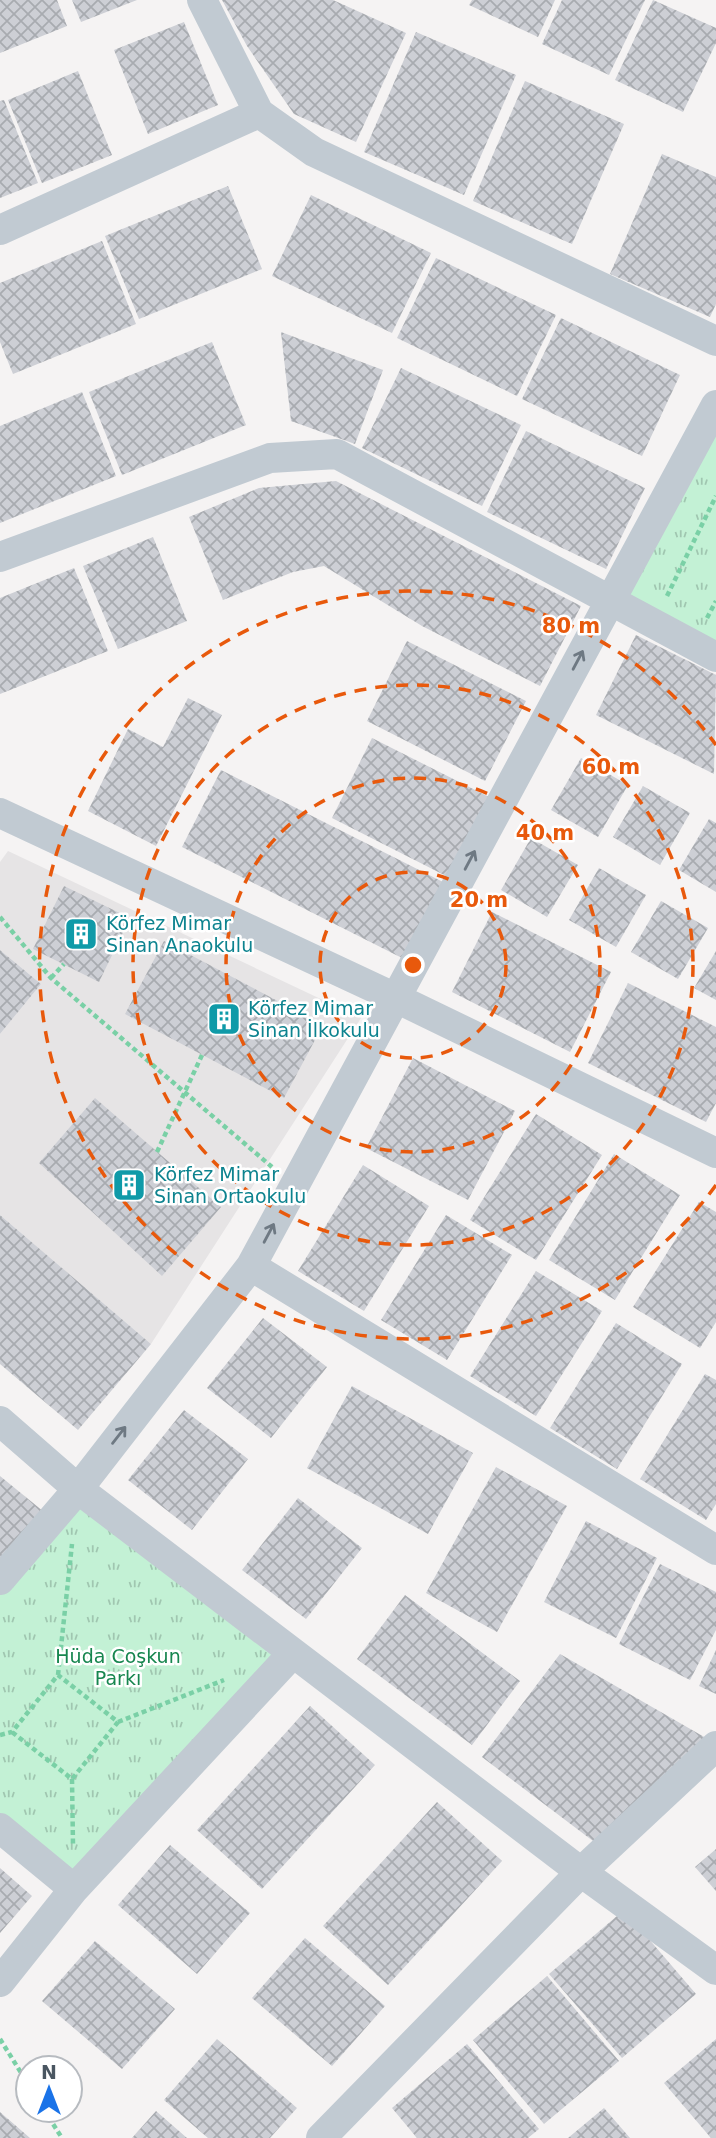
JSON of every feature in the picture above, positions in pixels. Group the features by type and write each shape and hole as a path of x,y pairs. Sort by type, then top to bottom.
{"street":[{"path":"202,0 259,113 314,152 716,341"},
{"path":"0,230 259,113"},
{"path":"0,1580 78,1489 251,1266 716,405"},
{"path":"0,556 271,458 337,454 716,657"},
{"path":"0,813 396,998 716,1153"},
{"path":"251,1266 716,1550"},
{"path":"0,1421 78,1489 581,1872 716,1970"},
{"path":"0,1982 74,1889 293,1653"},
{"path":"321,2138 581,1872 716,1746"},
{"path":"0,1828 74,1889"}],"path":[{"path":"664,601 716,496"},
{"path":"707,618 716,601"},
{"path":"0,917 51,978 267,1165 297,1180"},
{"path":"51,978 64,964"},
{"path":"157,1152 186,1095 202,1055"},
{"path":"0,1735 12,1732 58,1675 72,1542"},
{"path":"58,1675 118,1722"},
{"path":"74,1889 72,1779 118,1722 230,1678"},
{"path":"12,1732 72,1779"},
{"path":"0,2039 14,2062"}],"shaded area":[{"path":"8,851 361,1018 151,1344 0,1215 0,1034 41,984 0,950 0,862"}],"green space":[{"path":"716,405 716,657 610,602"},
{"name":"Hüda Coşkun Parkı","path":"78,1489 293,1653 74,1889 0,1828 0,1580"}],"building":[{"path":"0,0 57,0 67,26 0,53"},
{"path":"72,0 137,0 81,22"},
{"path":"222,0 333,0 406,33 356,142 294,114 247,46"},
{"path":"472,0 555,0 538,37 469,5"},
{"path":"562,0 645,0 609,75 542,44"},
{"path":"653,0 716,28 716,43 683,112 615,80"},
{"path":"184,22 218,105 148,134 114,50"},
{"path":"416,32 516,75 464,195 364,152"},
{"path":"78,71 112,155 42,183 8,100"},
{"path":"525,81 624,124 572,244 473,201"},
{"path":"4,100 38,183 0,198 0,101"},
{"path":"662,154 716,177 716,304 710,317 610,274"},
{"path":"228,186 262,269 139,319 105,236"},
{"path":"311,195 431,253 392,333 272,276"},
{"path":"102,241 136,324 13,374 0,342 0,283"},
{"path":"436,258 556,315 517,396 397,338"},
{"path":"561,318 680,375 642,456 522,399"},
{"path":"281,332 383,370 355,444 291,421"},
{"path":"212,342 246,425 122,475 89,392"},
{"path":"401,368 521,425 482,506 362,448"},
{"path":"82,392 116,476 0,523 0,426"},
{"path":"526,431 645,488 606,569 487,512"},
{"path":"336,481 581,606 540,686 422,626 324,566 293,572 223,600 189,517 259,488"},
{"path":"153,537 187,621 118,649 83,566"},
{"path":"74,568 108,651 0,694 0,598"},
{"path":"636,635 716,675 714,774 596,715"},
{"path":"407,641 526,701 485,781 367,721"},
{"path":"188,698 222,715 156,846 88,811 128,729 163,747"},
{"path":"372,738 491,798 450,878 332,818"},
{"path":"581,758 628,785 598,837 551,810"},
{"path":"221,770 443,882 404,959 182,847"},
{"path":"643,786 690,813 660,865 613,837"},
{"path":"709,819 716,823 716,892 679,870"},
{"path":"531,838 578,865 547,917 501,890"},
{"path":"599,868 646,895 616,947 569,920"},
{"name":"Körfez Mimar Sinan Anaokulu","path":"64,886 130,918 99,982 33,949"},
{"path":"661,901 708,928 678,979 631,952"},
{"path":"492,912 611,972 570,1052 452,992"},
{"name":"Körfez Mimar Sinan İlkokulu","path":"164,941 323,1025 284,1098 125,1014"},
{"path":"0,950 41,984 0,1034"},
{"path":"716,951 716,1000 694,988"},
{"path":"628,983 716,1027 716,1103 706,1122 588,1063"},
{"path":"413,1058 515,1111 468,1200 366,1148"},
{"name":"Körfez Mimar Sinan Ortaokulu","path":"95,1098 221,1207 162,1276 39,1163"},
{"path":"536,1114 602,1155 536,1260 470,1220"},
{"path":"614,1154 680,1195 615,1300 549,1260"},
{"path":"363,1165 429,1206 364,1311 298,1271"},
{"path":"699,1202 716,1212 716,1322 700,1348 633,1307"},
{"path":"0,1215 151,1344 78,1430 0,1364"},
{"path":"446,1215 512,1255 447,1360 381,1320"},
{"path":"536,1271 602,1311 536,1416 470,1376"},
{"path":"263,1318 327,1367 271,1438 207,1388"},
{"path":"616,1323 682,1364 617,1469 550,1428"},
{"path":"705,1374 716,1380 716,1504 706,1520 640,1479"},
{"path":"352,1386 473,1453 428,1534 307,1468"},
{"path":"184,1410 248,1459 192,1530 128,1480"},
{"path":"496,1467 567,1506 497,1632 426,1593"},
{"path":"0,1476 49,1516 0,1575"},
{"path":"298,1498 362,1548 306,1619 242,1570"},
{"path":"586,1521 657,1558 616,1638 544,1602"},
{"path":"660,1564 716,1592 716,1630 690,1680 619,1644"},
{"path":"405,1595 520,1681 472,1745 357,1659"},
{"path":"716,1650 716,1694 699,1686"},
{"path":"560,1654 706,1738 597,1844 482,1757"},
{"path":"310,1706 375,1765 262,1889 197,1830"},
{"path":"437,1802 502,1861 388,1985 323,1926"},
{"path":"170,1845 250,1913 197,1974 118,1905"},
{"path":"716,1849 716,1891 695,1867"},
{"path":"0,1868 32,1896 0,1933"},
{"path":"624,1910 696,1994 622,2058 549,1974"},
{"path":"305,1938 385,2006 332,2066 252,1998"},
{"path":"95,1941 175,2009 122,2069 42,2001"},
{"path":"547,1976 619,2061 544,2124 473,2040"},
{"path":"217,2039 297,2108 270,2138 208,2138 164,2100"},
{"path":"716,2039 716,2138 711,2138 664,2083"},
{"path":"467,2044 539,2129 528,2138 417,2138 392,2108"},
{"path":"604,2108 630,2138 568,2138"},
{"path":"156,2111 187,2138 132,2138"},
{"path":"0,2112 30,2138 0,2138"}],"place":[{"name":"Körfez Mimar Sinan Anaokulu","path":"81,934"},
{"name":"Körfez Mimar Sinan İlkokulu","path":"224,1019"},
{"name":"Körfez Mimar Sinan Ortaokulu","path":"129,1185"}]}
